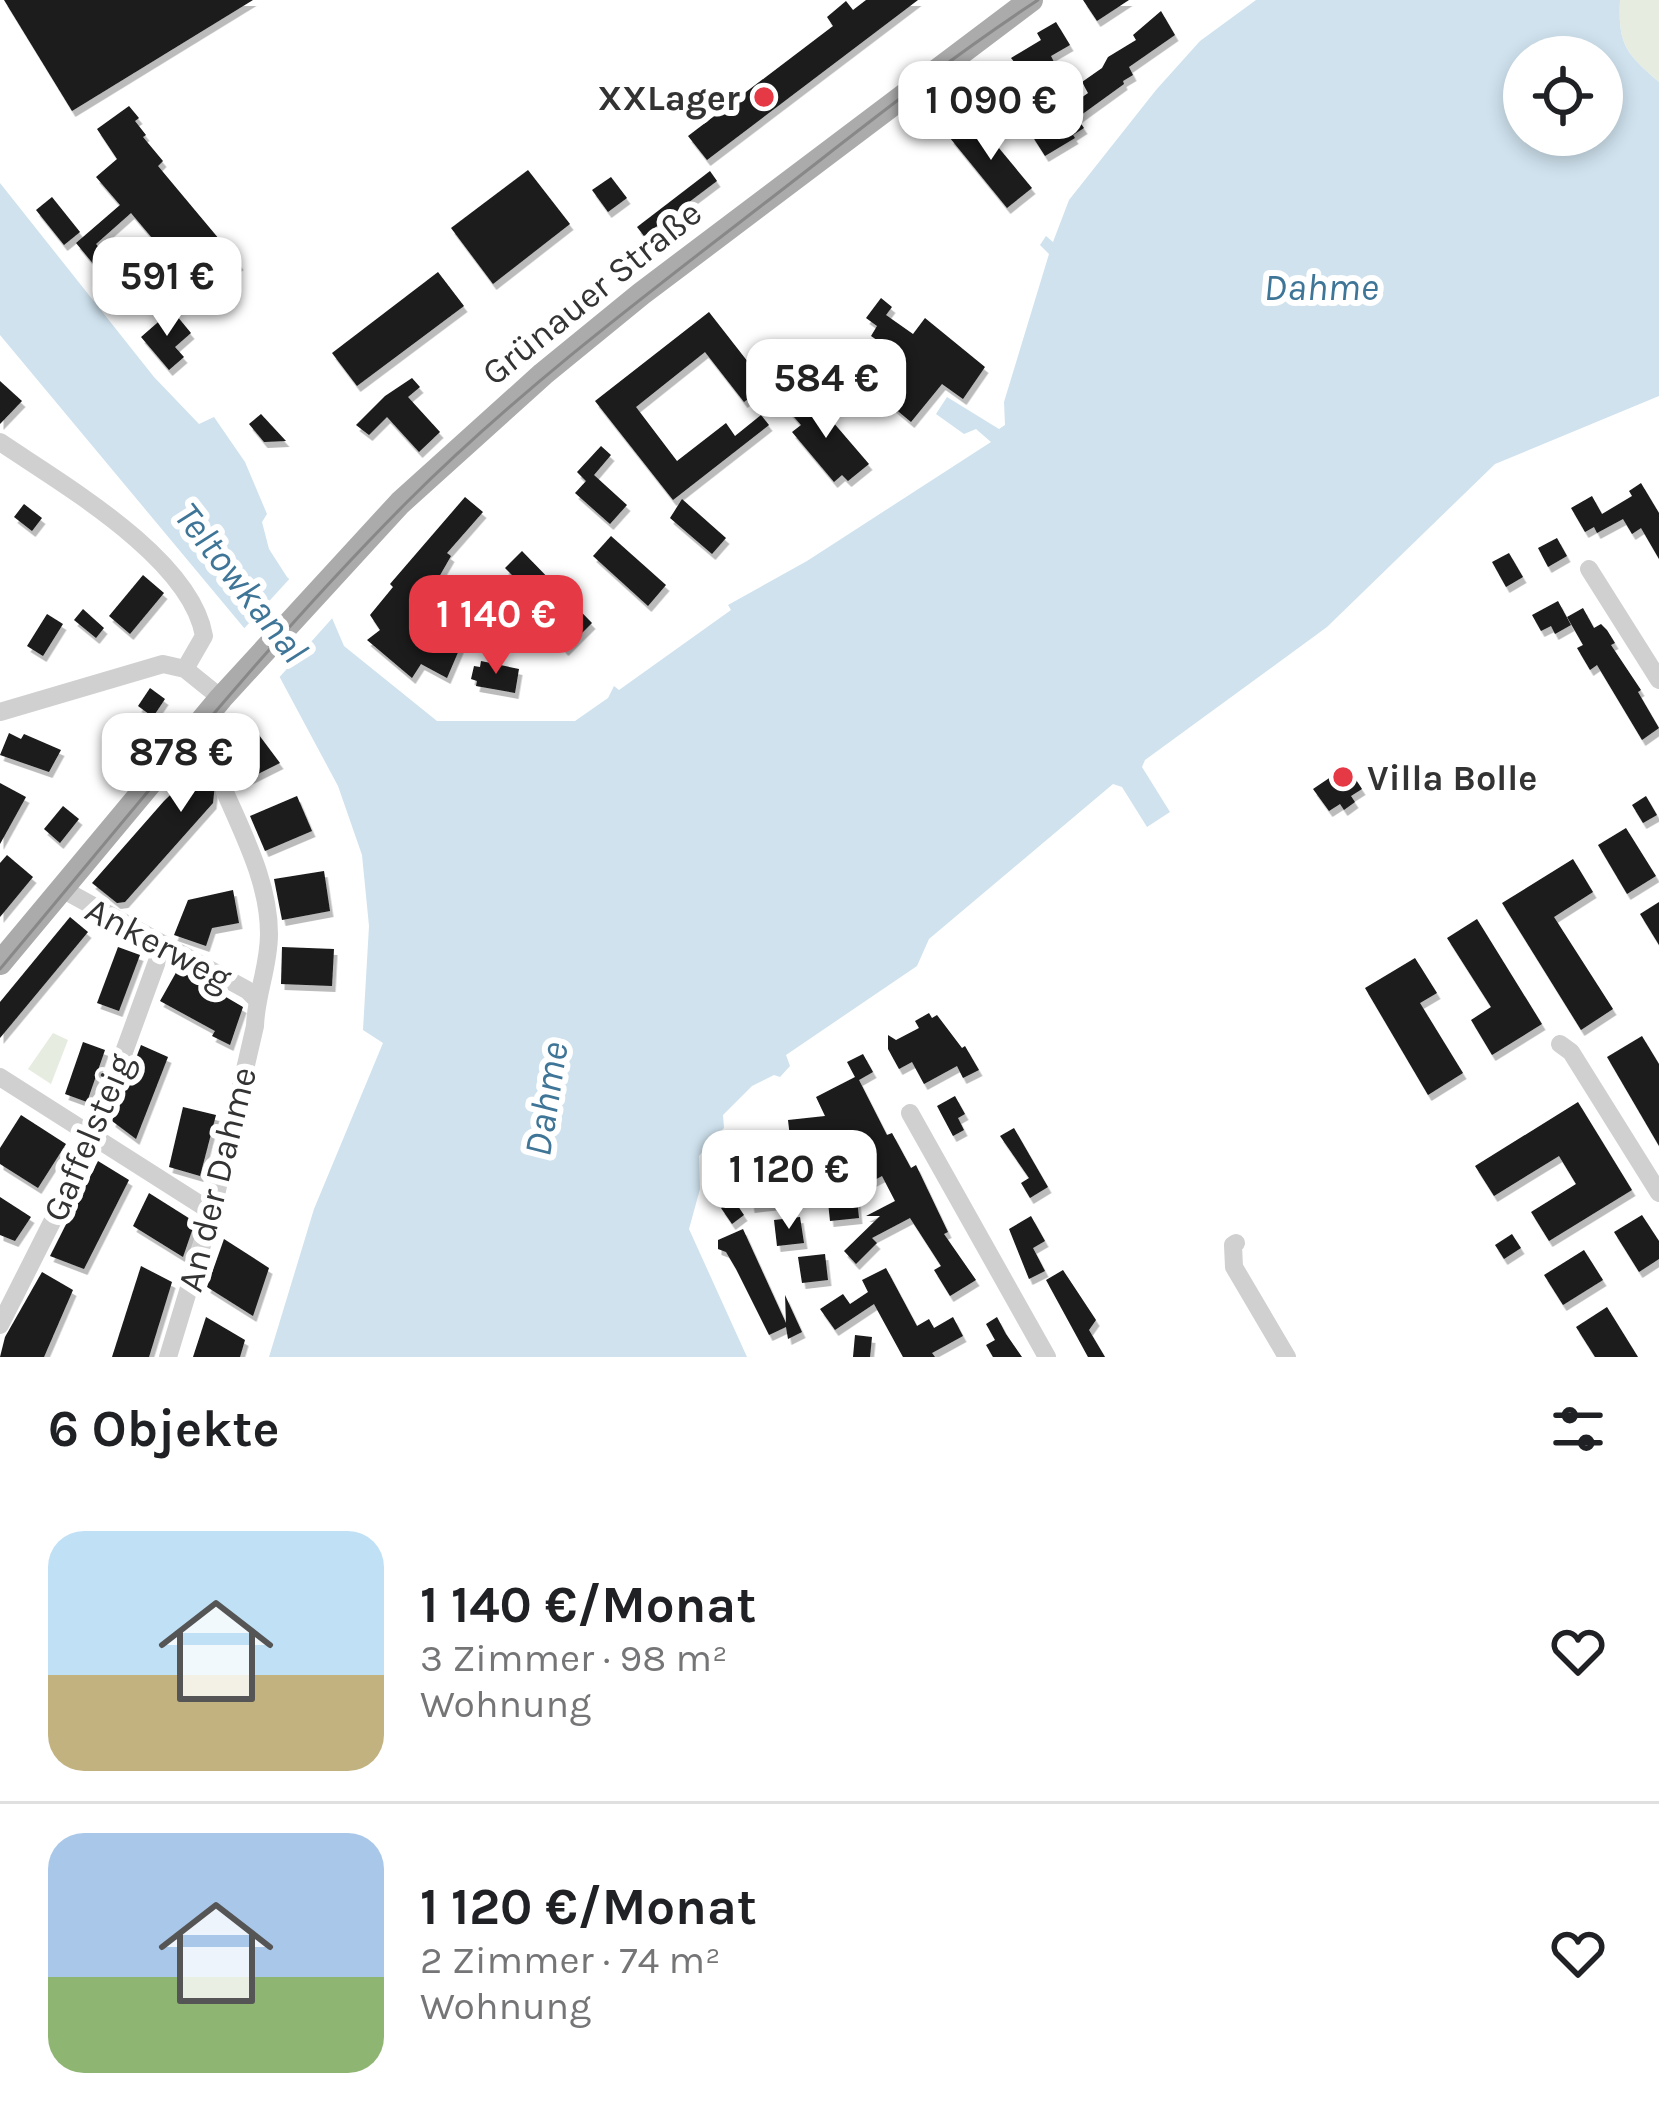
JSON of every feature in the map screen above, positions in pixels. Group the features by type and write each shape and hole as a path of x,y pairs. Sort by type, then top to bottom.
{"main road":[{"name":"Grünauer Straße","path":"0,963 228,691 400,503 543,374 841,140 1031,0"}],"street":[{"path":"0,442 124,528 172,575 202,624 204,636 185,669"},
{"path":"1588,569 1659,680"},
{"path":"0,712 163,664 185,669 228,691"},
{"name":"An der Dahme","path":"168,1357 212,1212 255,1026 269,935 265,889 225,792"},
{"name":"Ankerweg","path":"62,889 247,989 256,999"},
{"name":"Gaffelsteig","path":"0,1325 105,1104 163,945"},
{"path":"1560,1045 1571,1052 1659,1193"},
{"path":"0,1077 212,1212"},
{"path":"910,1113 1047,1357"},
{"path":"1236,1243 1234,1267 1287,1357"}],"shaded area":[{"path":"1620,0 1659,0 1659,82 1626,47"},
{"path":"53,1033 68,1040 51,1084 28,1069"}],"water":[{"name":"Dahme","path":"1256,0 1620,0 1623,36 1503,36 1503,156 1623,156 1623,37 1638,63 1659,82 1659,396 1495,464 1327,627 1145,760 1142,767 1170,812 1147,827 1122,787 1113,784 929,939 917,966 786,1055 790,1066 780,1077 774,1075 752,1086 723,1115 724,1128 699,1156 700,1189 689,1229 747,1357 269,1357 314,1209 383,1043 363,1030 369,926 362,855 338,786 270,659 0,335 0,183 154,377 199,424 214,417 245,462 267,514 262,522 269,549 287,577 332,618 344,646 437,721 575,721 608,698 614,686 619,690 731,610 728,605 807,561 991,442 976,429 964,434 936,414 947,397 999,429 1005,425 1004,402 1049,254 1040,245 1046,236 1053,242 1069,200 1200,41"}],"pier":[{"path":"293,575 336,614 276,681 240,633"}],"building":[{"path":"4,0 253,0 72,111"},
{"path":"866,0 918,0 707,160 688,136 833,26 827,17 846,1 853,10"},
{"path":"1083,0 1129,0 1097,21"},
{"path":"1161,11 1175,35 1129,67 1133,75 1124,84 1077,118 1084,128 1075,138 1045,156 1031,134 1088,93 1082,82 1102,68 1108,57 1136,40 1133,35"},
{"path":"1056,22 1070,45 1051,56 1055,64 1025,82 1030,89 1010,101 995,75 1015,63 1011,58 1041,40 1037,33"},
{"path":"129,106 139,118 135,121 143,137 163,161 158,166 240,264 201,296 131,213 96,244 112,263 100,272 76,243 120,205 96,177 117,159 97,129"},
{"path":"974,118 1032,188 1007,208 950,138"},
{"path":"528,170 570,224 493,284 451,228"},
{"path":"710,171 717,181 644,236 637,227"},
{"path":"611,177 627,198 608,212 592,190"},
{"path":"52,197 80,232 64,245 36,210"},
{"path":"438,272 464,306 357,386 332,353"},
{"path":"881,298 892,307 886,315 913,334 925,318 985,367 963,399 942,384 911,422 875,392 903,358 871,336 877,326 866,318"},
{"path":"172,310 191,333 175,347 184,357 169,370 141,337"},
{"path":"709,312 766,385 744,402 705,352 636,407 677,461 726,423 735,436 761,415 769,425 673,500 595,401"},
{"path":"412,378 420,387 408,397 440,432 419,452 387,417 369,435 356,425"},
{"path":"0,381 22,401 0,424"},
{"path":"808,393 869,464 848,481 842,475 834,482 792,432 801,425 788,410"},
{"path":"261,414 286,441 264,442 249,424"},
{"path":"601,446 611,455 594,475 627,505 610,524 575,493 586,481 577,472"},
{"path":"1641,483 1659,513 1659,559 1641,528 1632,534 1623,519 1597,533 1594,527 1585,532 1571,508 1592,496 1602,514 1632,496 1629,491"},
{"path":"465,497 483,512 447,553 451,556 435,584 425,579 410,597 462,643 447,678 421,664 412,678 367,640 380,630 370,615 393,587 390,584"},
{"path":"682,499 726,538 712,554 670,518"},
{"path":"24,504 42,518 32,531 14,517"},
{"path":"611,536 666,585 648,606 593,556"},
{"path":"1557,538 1567,556 1548,567 1538,548"},
{"path":"522,551 592,623 565,650 504,587 514,577 505,568"},
{"path":"1509,553 1523,577 1506,587 1492,562"},
{"path":"143,575 164,593 130,634 109,616"},
{"path":"1558,601 1571,625 1555,634 1551,626 1541,631 1532,615"},
{"path":"1583,608 1594,628 1601,624 1607,630 1659,728 1642,740 1597,665 1590,670 1577,648 1583,645 1567,617"},
{"path":"83,609 104,628 96,638 74,620"},
{"path":"47,614 63,624 43,656 27,646"},
{"path":"481,661 519,669 515,693 476,686 477,681 471,679 474,666 480,667"},
{"path":"150,688 165,699 153,717 138,706"},
{"path":"253,727 280,763 236,785 225,779 215,783 213,803 125,902 117,903 92,883 198,768 201,771"},
{"path":"123,730 138,740 124,760 117,739"},
{"path":"9,733 21,739 24,734 61,750 49,772 0,755"},
{"name":"Villa Bolle","path":"1347,766 1362,789 1351,796 1355,802 1344,810 1340,804 1329,811 1313,789"},
{"path":"0,783 26,797 0,844"},
{"path":"297,796 312,831 265,851 250,816"},
{"path":"1646,796 1657,815 1643,823 1632,805"},
{"path":"63,806 79,819 60,843 44,829"},
{"path":"1626,828 1656,876 1627,894 1598,845"},
{"path":"7,855 33,877 0,917 0,863"},
{"path":"1573,859 1593,892 1554,917 1613,1009 1581,1030 1502,903"},
{"path":"324,871 330,911 282,920 274,879"},
{"path":"233,890 239,923 212,928 206,946 174,935 188,900"},
{"path":"1659,902 1659,945 1640,914"},
{"path":"70,917 88,932 0,1038 0,1002"},
{"path":"1477,919 1542,1024 1492,1055 1471,1020 1491,1007 1447,938"},
{"path":"118,947 140,955 119,1011 97,1003"},
{"path":"282,947 334,949 332,986 281,984"},
{"path":"1415,958 1437,993 1420,1003 1463,1073 1428,1095 1365,988"},
{"path":"178,969 243,1007 230,1045 212,1036 215,1031 160,1001"},
{"path":"929,1013 932,1018 937,1015 965,1046 979,1070 963,1078 957,1066 924,1084 912,1062 899,1069 888,1049 888,1035 896,1040 919,1028 915,1021"},
{"path":"1642,1036 1659,1064 1659,1146 1607,1057"},
{"path":"83,1042 105,1050 87,1102 65,1094"},
{"path":"141,1045 168,1057 136,1139 112,1121"},
{"path":"863,1054 873,1072 859,1080 887,1135 892,1133 911,1168 916,1165 948,1232 944,1234 976,1280 950,1296 934,1270 941,1266 910,1218 872,1238 877,1243 856,1264 844,1251 880,1216 866,1216 895,1201 882,1176 856,1190 859,1218 830,1221 826,1183 808,1185 803,1145 791,1146 788,1120 825,1116 816,1097 855,1077 847,1062"},
{"path":"955,1096 965,1114 958,1118 964,1130 953,1136 937,1106"},
{"path":"1578,1102 1632,1190 1549,1241 1531,1212 1576,1184 1559,1156 1494,1196 1475,1166"},
{"path":"183,1107 216,1115 200,1176 169,1167"},
{"path":"21,1115 66,1144 38,1188 0,1164 0,1148"},
{"path":"1014,1128 1048,1187 1030,1198 1021,1183 1029,1178 1000,1136"},
{"path":"98,1161 129,1180 84,1269 50,1256"},
{"path":"774,1178 778,1204 751,1207 748,1181"},
{"path":"149,1193 195,1222 183,1257 133,1226"},
{"path":"0,1197 31,1217 15,1241 0,1235"},
{"path":"733,1199 744,1215 732,1224 721,1208"},
{"path":"1642,1215 1659,1241 1659,1259 1639,1272 1614,1232"},
{"path":"1031,1216 1045,1241 1033,1248 1045,1271 1029,1279 1009,1229"},
{"path":"800,1217 804,1243 777,1246 774,1220"},
{"path":"743,1229 786,1323 785,1295 802,1332 788,1339 786,1327 769,1335 726,1252 718,1249 718,1240"},
{"path":"1512,1234 1521,1248 1504,1259 1495,1245"},
{"path":"224,1239 269,1268 253,1316 207,1287"},
{"path":"1584,1250 1603,1280 1563,1305 1544,1275"},
{"path":"825,1254 828,1280 802,1283 798,1257"},
{"path":"141,1266 172,1282 149,1357 112,1357"},
{"path":"886,1268 917,1326 929,1319 934,1328 953,1317 963,1336 932,1353 935,1357 903,1357 874,1304 835,1330 820,1309 843,1294 850,1304 868,1292 862,1280"},
{"path":"1063,1270 1096,1320 1089,1330 1105,1357 1088,1357 1046,1280"},
{"path":"42,1272 73,1290 44,1357 0,1357 5,1337"},
{"path":"1607,1307 1638,1357 1595,1357 1576,1327"},
{"path":"206,1317 245,1340 240,1357 193,1357"},
{"path":"997,1317 1022,1357 993,1357 986,1345 995,1340 986,1324"},
{"path":"855,1335 872,1337 870,1357 853,1357"}],"tram line":[{"path":"0,969 249,673 352,559 448,463 669,277 932,74 1038,0"}],"place":[{"name":"XXLager","path":"764,97"},
{"name":"Villa Bolle","path":"1343,777"}],"water label":[{"name":"Teltowkanal","path":"242,582"}]}
